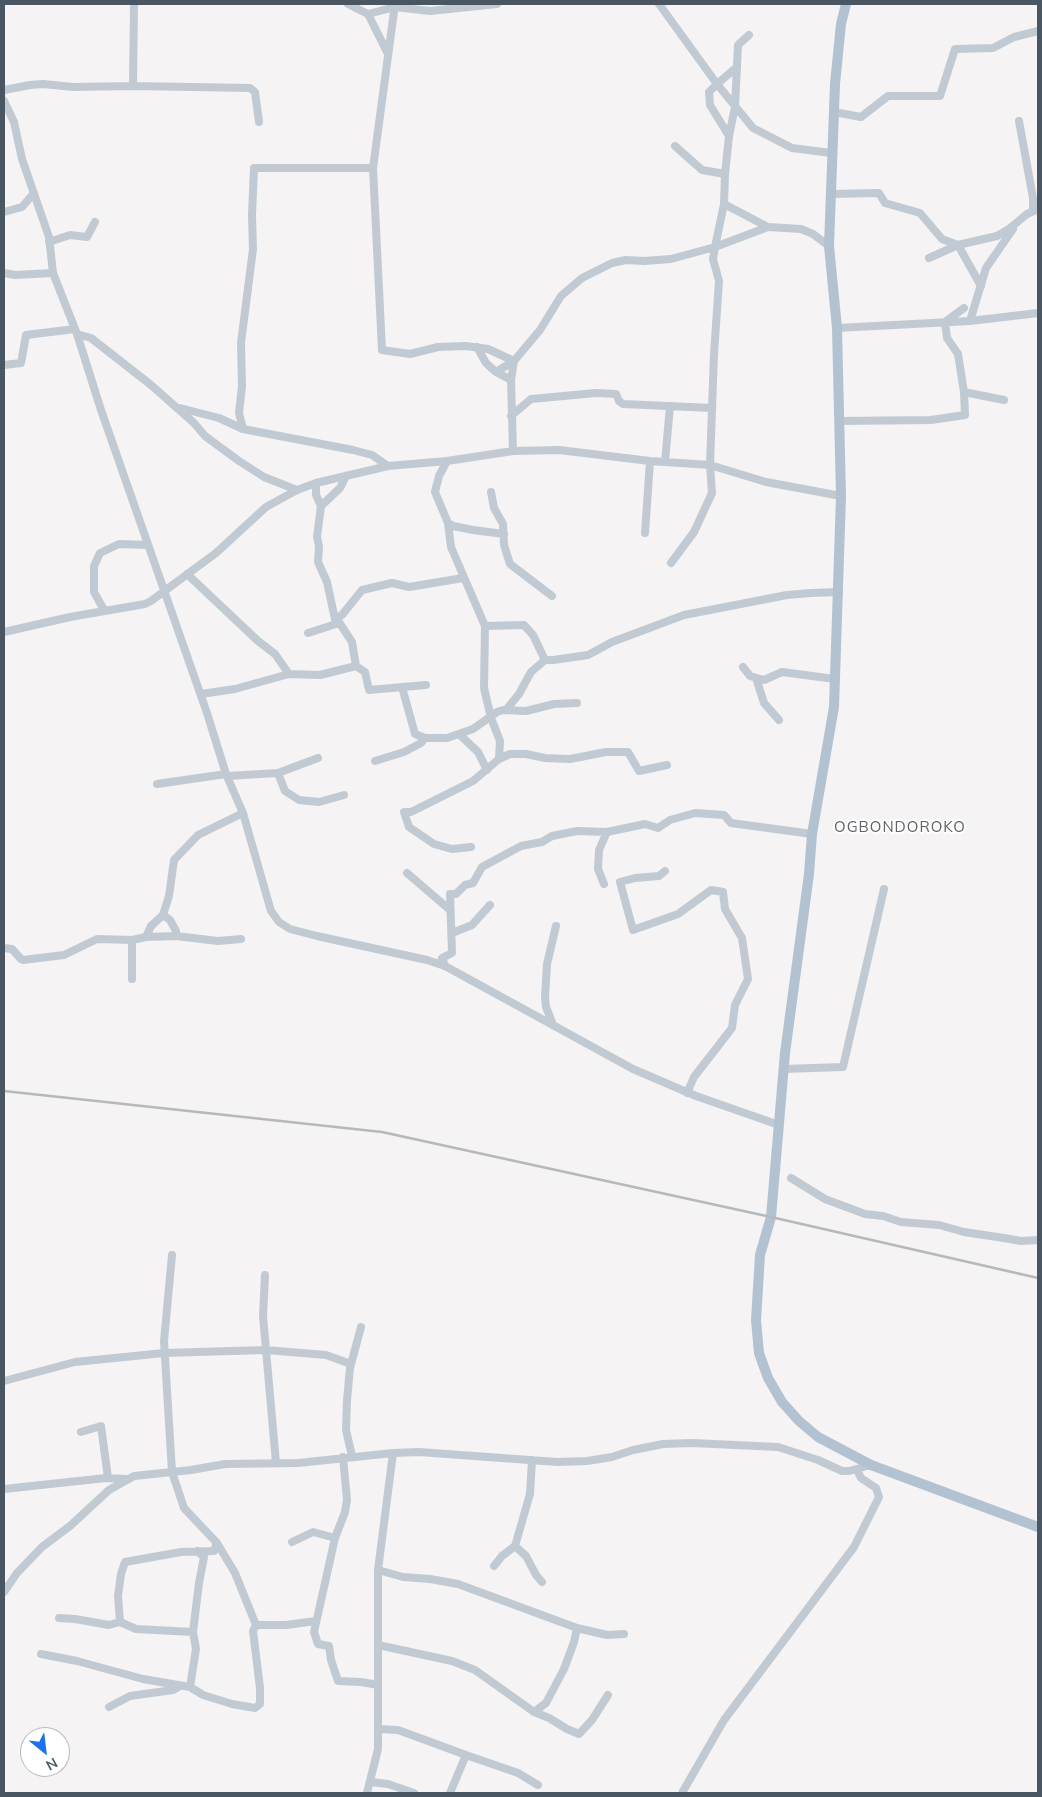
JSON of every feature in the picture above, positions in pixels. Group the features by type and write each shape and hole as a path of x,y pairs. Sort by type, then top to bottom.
{"main road":[{"path":"846,4 841,24 834,112 829,246 837,328 841,496 834,707 812,834 809,874 783,1069 771,1217 760,1255 756,1320 759,1353 768,1378 782,1402 818,1436 871,1464 1038,1527"}],"street":[{"path":"133,86 134,4"},
{"path":"348,4 368,14 389,56"},
{"path":"368,14 395,5 430,11 497,4"},
{"path":"659,4 717,84 753,128 792,148 832,153"},
{"path":"395,5 373,168 382,350 410,354 438,347 466,346 488,348 514,361"},
{"path":"834,112 861,117 888,96 940,96 956,49 993,48 1014,37 1038,31"},
{"path":"671,563 694,532 712,493 710,465 719,281 713,259 724,204 729,136 735,107 738,45 749,35"},
{"path":"729,136 710,105 709,92 737,67"},
{"path":"4,90 30,84 73,87 250,88 255,92 260,122"},
{"path":"4,101 14,122 22,159 49,242 53,273 76,332 226,775 243,813 271,911 279,922 290,928 317,936 427,960 445,966 633,1069 687,1093 778,1126"},
{"path":"929,258 958,245 997,236 1036,210 1019,121"},
{"path":"675,146 702,170 725,174"},
{"path":"243,429 238,414 242,386 241,343 253,249 254,168 373,168"},
{"path":"4,212 22,207 34,193"},
{"path":"830,194 878,193 886,203 920,213 942,239 958,245 981,286"},
{"path":"724,204 768,227 801,229 813,234 829,246"},
{"path":"970,321 986,268 1019,221"},
{"path":"49,242 70,235 87,237 95,222"},
{"path":"496,372 514,361 540,330 561,296 582,278 596,270 612,263 626,260 644,262 671,259 715,247 768,227"},
{"path":"4,273 15,275 53,273"},
{"path":"945,322 964,308"},
{"path":"837,328 970,321 1038,313"},
{"path":"839,421 931,420 965,415 964,392 958,354 947,338 945,322"},
{"path":"4,365 20,363 26,335 76,332 91,338 178,408 205,436 264,477 297,490"},
{"path":"477,347 486,363 496,372 511,380"},
{"path":"513,451 511,380 514,361"},
{"path":"964,392 1004,400"},
{"path":"511,416 531,399 596,393 616,394 619,401 623,404 712,408"},
{"path":"665,462 670,406"},
{"path":"178,408 219,418 243,429 372,455 388,466"},
{"path":"4,632 70,616 145,604 216,553 266,507 297,490 316,483 388,466 447,461 513,451 559,450 650,461 710,465 766,482 841,496"},
{"path":"447,461 439,476 435,492 448,523 451,548 485,626 484,688 491,718 500,741 499,759"},
{"path":"645,533 650,461"},
{"path":"321,506 340,488 346,476"},
{"path":"316,483 316,495 321,506 316,537 319,546 318,562 327,582 336,622 339,622 352,642 356,666 365,672 369,690 426,685"},
{"path":"491,492 494,508 503,524 504,545 510,564 552,596"},
{"path":"448,523 452,526 504,534"},
{"path":"104,610 94,592 94,566 100,553 120,544 148,545"},
{"path":"187,574 258,641 275,654 289,674"},
{"path":"308,633 336,622 362,590 392,583 409,587 463,578"},
{"path":"506,710 520,694 531,672 545,660 588,655 612,642 684,614 786,595 811,592 839,592"},
{"path":"485,626 524,625 533,635 545,660"},
{"path":"200,694 235,689 289,674 320,675 356,666"},
{"path":"743,667 750,676 764,680 782,672 835,679"},
{"path":"756,678 764,703 779,720"},
{"path":"402,687 415,734 425,738 447,738 459,734 473,729 498,712 506,710 526,711 554,704 577,703"},
{"path":"459,734 478,752 487,770"},
{"path":"375,761 404,752 421,743 425,738"},
{"path":"471,847 452,849 434,844 409,828 404,812 411,812 474,781 499,759 510,754 526,754 545,758 570,758 606,752 628,752 639,771 667,765"},
{"path":"157,784 226,775 278,773 318,758"},
{"path":"278,773 285,791 299,800 319,802 344,795"},
{"path":"146,937 151,926 163,915 170,896 174,860 198,836 243,813"},
{"path":"445,966 442,958 452,953 450,894 456,894 465,885 473,883 482,867 521,846 542,842 552,836 577,831 606,832 645,824 658,828 670,820 696,813 724,815 731,823 812,834"},
{"path":"604,884 598,869 599,850 606,832"},
{"path":"665,871 659,876 636,878 620,882 633,930 678,914 712,890 724,892 725,909 742,938 748,979 734,1005 732,1028 694,1077 687,1093"},
{"path":"407,873 450,910"},
{"path":"783,1069 843,1067 884,888"},
{"path":"452,934 472,925 490,906"},
{"path":"163,915 170,920 176,931 176,936"},
{"path":"552,1025 545,997 548,964 556,926"},
{"path":"4,948 12,949 23,960 64,955 97,939 132,940 146,937 176,936 218,942 241,939"},
{"path":"132,940 132,979"},
{"path":"791,1178 825,1199 865,1214 883,1216 901,1222 939,1225 964,1232 1021,1241 1038,1240"},
{"path":"41,1654 77,1661 143,1679 190,1687 203,1695 232,1704 255,1708 260,1704 260,1688 253,1631 256,1625 235,1573 217,1543 184,1508 172,1472 164,1341 172,1255"},
{"path":"265,1275 263,1316 276,1463"},
{"path":"352,1456 346,1430 351,1364 361,1327"},
{"path":"4,1381 75,1362 165,1353 266,1350 326,1355 351,1364"},
{"path":"81,1432 101,1426 108,1478"},
{"path":"4,1592 17,1573 42,1547 70,1526 109,1490 134,1476 225,1464 298,1463 352,1456 419,1452 532,1460 587,1461 612,1457 633,1450 663,1444 692,1443 778,1448 818,1460 842,1471 857,1470 871,1464"},
{"path":"367,1793 378,1749 378,1570 393,1453"},
{"path":"343,1457 347,1500 345,1512 335,1538 314,1632 318,1644 329,1646 331,1660 338,1681 378,1685"},
{"path":"494,1566 502,1556 515,1546 530,1494 532,1460"},
{"path":"682,1793 724,1720 854,1547 879,1497 876,1488 861,1478 857,1470"},
{"path":"4,1490 108,1478 128,1479"},
{"path":"292,1542 313,1532 335,1538"},
{"path":"120,1622 118,1596 120,1574 125,1562 197,1551 214,1551 217,1543"},
{"path":"515,1546 526,1556 542,1582"},
{"path":"190,1687 196,1649 193,1632 204,1557 197,1551"},
{"path":"378,1570 403,1577 458,1584 577,1628 607,1635 624,1634"},
{"path":"60,1618 109,1625 120,1622 136,1630 193,1632"},
{"path":"256,1625 286,1625 316,1621"},
{"path":"534,1712 546,1703 564,1670 577,1628"},
{"path":"378,1645 452,1661 475,1670 534,1712 579,1734 592,1720 608,1695"},
{"path":"110,1707 130,1696 173,1690 180,1686"},
{"path":"378,1729 398,1730 518,1773 538,1785"},
{"path":"450,1793 466,1755"},
{"path":"371,1782 388,1784 414,1793"}],"railway":[{"path":"4,1091 382,1132 771,1217 1038,1278"}],"district":[{"name":"OGBONDOROKO","path":"900,827"}]}
